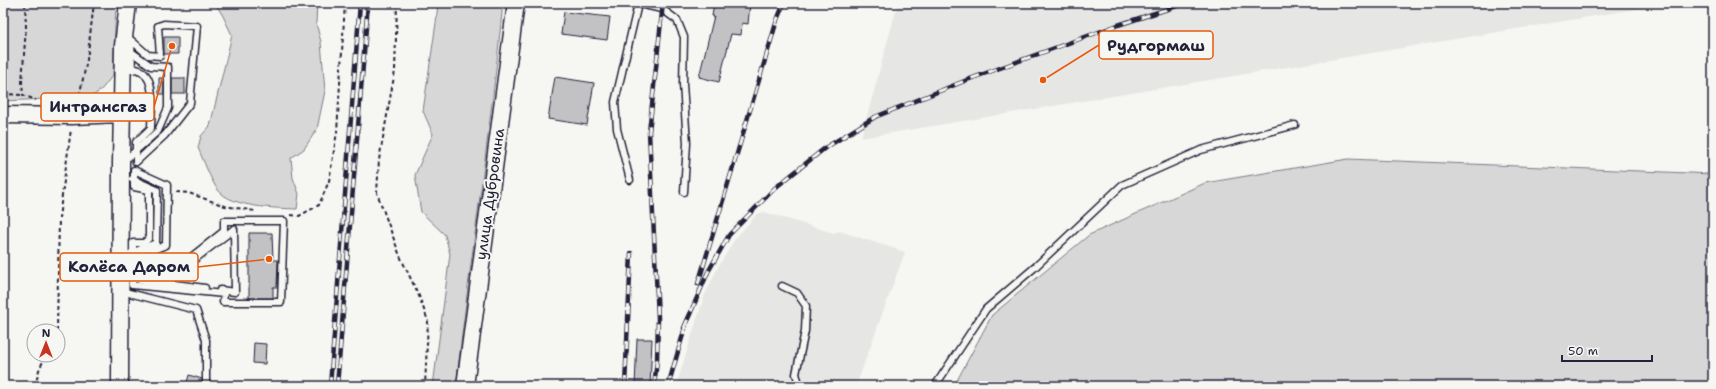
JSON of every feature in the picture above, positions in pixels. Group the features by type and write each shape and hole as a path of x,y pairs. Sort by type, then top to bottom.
{"main road":[{"path":"120,386 124,282 127,255 122,114 127,49 128,3"},
{"name":"улица Дубровина","path":"465,386 516,3"},
{"path":"3,115 72,116 122,114"}],"lane":[{"path":"630,180 617,129 615,102 636,3 662,9 677,20 684,37 683,84 687,143 684,192"},
{"path":"164,24 197,26 190,103 165,135 136,162 136,142 151,128 151,86 148,76 144,72 136,68 132,70 127,49 131,40 148,55 160,56 158,26 164,24"},
{"path":"125,172 136,150 158,131 168,108 168,66 151,66 127,49"},
{"path":"935,386 986,309 1034,268 1122,185 1201,150 1294,125"},
{"path":"125,172 134,170 167,185 166,245 133,258 127,255"},
{"path":"125,172 157,190 156,242 127,255"},
{"path":"125,172 134,187 149,190 149,238 144,242 133,243 127,255"},
{"path":"284,220 282,302 223,302 224,294 132,285 124,282 132,270 171,273 224,230 224,221 284,220"},
{"path":"124,282 163,283 235,292 234,229 163,283"},
{"path":"124,282 196,310 206,340 206,386"},
{"path":"782,286 797,293 806,306 805,331 796,374 800,386"}],"path":[{"path":"23,95 22,82 26,27 25,3"},
{"path":"57,323 59,218 72,116 78,100 87,60 94,3"},
{"path":"285,215 299,216 319,205 329,181 337,132 345,3"},
{"path":"397,3 395,70 379,160 377,193 400,256 419,296 428,321 425,386"},
{"path":"3,94 23,95 34,100 78,100"},
{"path":"157,190 189,193 224,206 256,211"},
{"path":"35,386 42,363"}],"shaded area":[{"path":"3,3 116,3 113,75 101,90 91,97 3,101"},
{"path":"215,3 317,3 316,23 321,42 325,91 317,129 304,149 291,158 293,178 299,194 297,209 255,206 244,204 225,196 218,190 207,170 198,148 201,136 210,126 232,35"},
{"path":"438,3 503,3 493,99 456,386 433,386 450,254 445,235 421,212 415,175 433,134 423,111"},
{"path":"898,3 1673,3 861,138"},
{"path":"1348,159 1713,174 1713,386 954,386 992,315 1089,235 1205,183"},
{"path":"764,212 834,233 839,231 905,252 856,386 676,386 704,297 717,269 735,239 757,214"}],"building":[{"path":"714,3 750,3 748,24 742,23 741,35 731,34 719,82 699,77 714,16 712,16"},
{"path":"564,12 610,17 607,40 561,34"},
{"path":"164,37 178,37 178,54 164,54"},
{"path":"555,77 594,83 587,125 548,119"},
{"path":"159,78 164,78 164,94 159,94"},
{"path":"172,78 185,78 185,94 172,94"},
{"path":"249,233 272,233 273,260 278,260 277,287 273,287 273,298 249,298"},
{"path":"637,339 652,339 650,386 635,386"},
{"path":"254,343 266,344 265,364 253,363"},
{"path":"189,375 202,379 202,386 186,386"}],"railway":[{"path":"330,386 360,3"},
{"path":"337,386 368,3"},
{"path":"654,386 657,361 658,318 649,132 663,3"},
{"path":"698,284 777,20 784,3"},
{"path":"684,328 708,272 729,235 775,188 825,148 875,117 967,80 1118,25 1186,3"},
{"path":"1181,5 1199,3"},
{"path":"625,386 631,253"},
{"path":"668,386 686,324"}],"place":[{"name":"Интрансгаз","path":"172,46"},
{"name":"Рудгормаш","path":"1043,80"},
{"name":"Колёса Даром","path":"269,259"}]}
